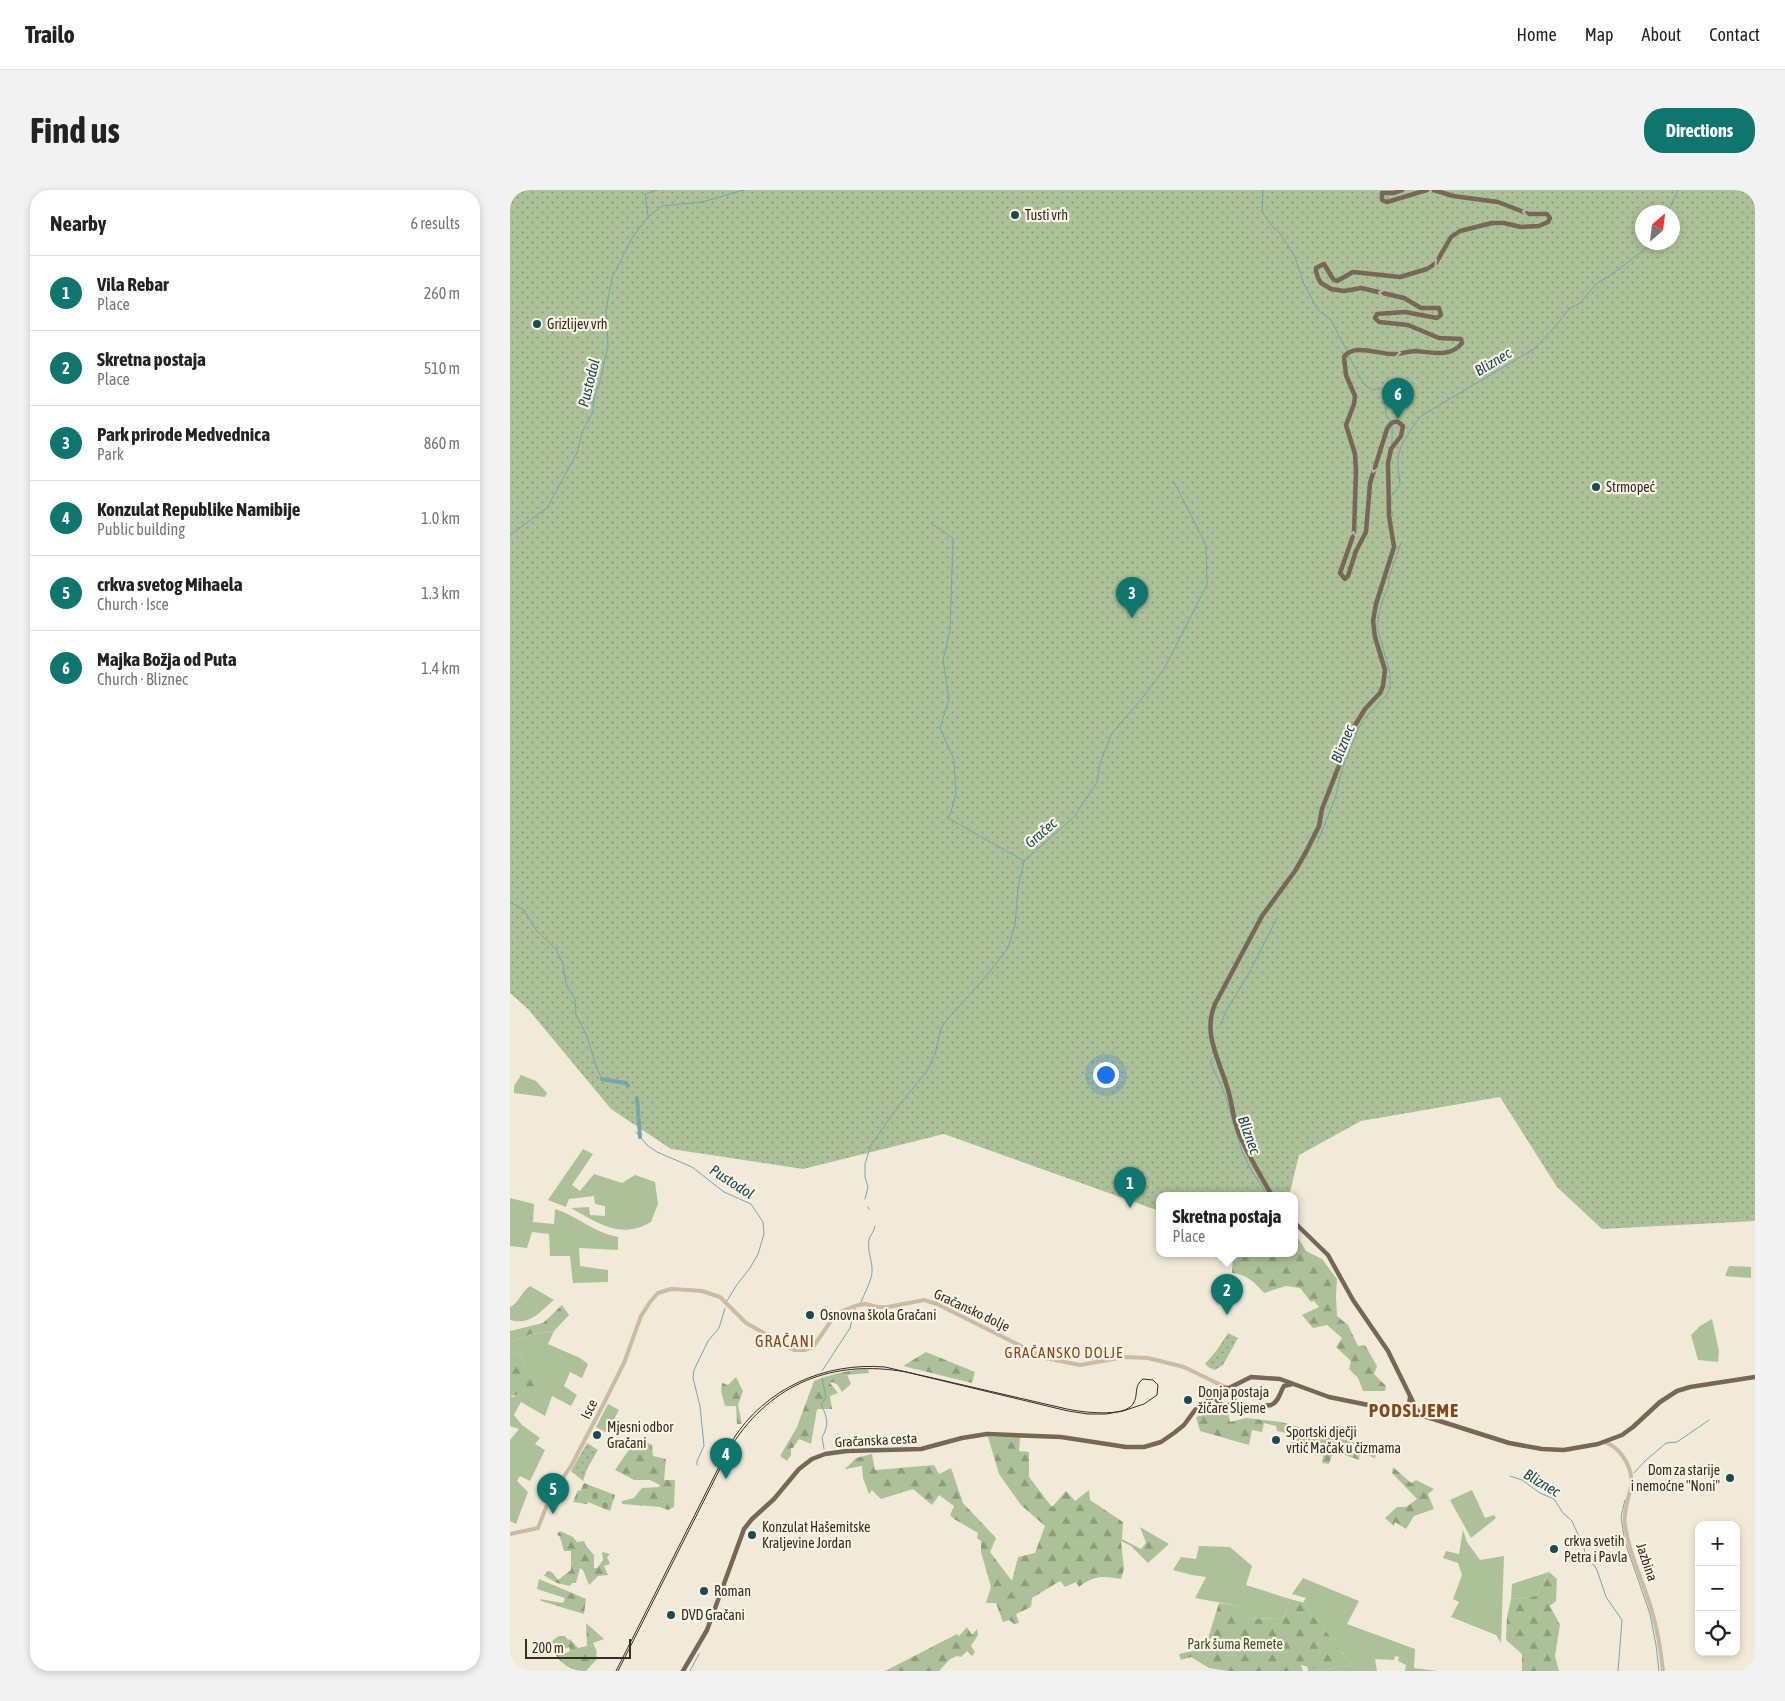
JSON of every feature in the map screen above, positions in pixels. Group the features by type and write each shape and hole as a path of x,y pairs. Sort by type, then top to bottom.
{"main road":[{"path":"1402,190 1394,194 1382,193 1382,200 1387,202 1427,190"},
{"path":"1270,1192 1238,1130 1210,1034 1212,1015 1220,995 1243,955 1262,916 1295,871 1308,848 1319,826 1322,809 1354,727 1365,709 1380,693 1383,686 1385,670 1372,621 1394,547 1389,516 1388,463 1393,447 1401,436 1403,428 1398,422 1391,423 1384,436 1370,483 1366,532 1356,551 1348,576 1345,579 1340,573 1354,534 1356,472 1355,454 1346,425 1355,400 1346,375 1344,361 1347,353 1358,350 1390,354 1414,351 1440,353 1457,348 1462,343 1458,338 1439,338 1408,326 1379,322 1375,318 1377,314 1405,312 1433,318 1439,317 1441,312 1439,308 1421,308 1404,298 1361,288 1344,291 1330,289 1316,275 1316,268 1324,264 1333,279 1337,281 1352,272 1400,277 1420,272 1433,266 1452,237 1460,231 1498,223 1521,227 1539,226 1550,218 1547,214 1529,214 1498,202 1453,196 1434,190"},
{"path":"1298,1226 1328,1255 1353,1300 1388,1351 1417,1410 1422,1416"},
{"path":"1219,1403 1217,1393 1241,1381 1252,1378 1280,1379 1329,1397 1422,1416 1509,1443 1542,1449 1579,1448 1616,1438 1633,1427 1664,1398 1677,1391 1690,1387 1755,1377"},
{"path":"1280,1379 1283,1388"},
{"path":"1206,1403 1219,1403 1228,1406 1272,1405 1279,1398 1283,1388 1288,1384 1294,1384"},
{"path":"1227,1388 1234,1392 1235,1397 1228,1406"},
{"path":"1408,1413 1409,1392"},
{"name":"Gračanska cesta","path":"683,1671 707,1630 745,1526 774,1499 796,1472 816,1457 847,1451 921,1449 962,1438 987,1434 1061,1437 1127,1447 1144,1447 1160,1442 1174,1434 1184,1425 1195,1410 1217,1393"}],"street":[{"name":"Gračansko dolje","path":"655,1295 662,1291 675,1289 702,1291 716,1295 722,1298 736,1315 746,1323 796,1350 813,1347 828,1323 835,1316 846,1310 863,1304 882,1307 921,1300 930,1301 1031,1352 1052,1360 1074,1365 1085,1365 1119,1358 1143,1357 1184,1367 1227,1388"},
{"name":"Isce","path":"510,1534 537,1529 551,1494 571,1466 596,1420 624,1363 641,1316 655,1295"},
{"path":"1213,1380 1217,1385 1217,1393"},
{"path":"1603,1442 1614,1447 1616,1438"},
{"name":"Jazbina","path":"1614,1447 1630,1470 1624,1523 1631,1552 1653,1614 1663,1671"}],"green space":[{"path":"510,190 1755,190 1755,1221 1602,1229 1557,1187 1500,1097 1361,1121 1299,1155 1290,1192 1156,1192 1156,1210 944,1134 803,1169 671,1149 611,1109 528,1009 510,993"},
{"path":"521,1075 536,1081 547,1093 545,1097 514,1093 514,1086"},
{"path":"583,1149 593,1154 572,1185 580,1191 594,1174 622,1183 635,1175 655,1182 658,1204 651,1222 629,1230 619,1229 600,1224 571,1208 589,1207 590,1215 605,1216 605,1206 595,1204 594,1196 569,1199 566,1207 548,1200"},
{"path":"510,1198 534,1204 533,1222 554,1224 555,1209 602,1232 618,1237 618,1250 579,1248 580,1266 608,1270 608,1282 573,1283 570,1256 550,1256 549,1234 532,1232 527,1248 510,1246"},
{"path":"1298,1238 1306,1251 1322,1259 1337,1279 1337,1316 1348,1325 1358,1346 1365,1345 1377,1366 1374,1374 1386,1386 1385,1391 1363,1391 1358,1378 1349,1369 1351,1361 1336,1347 1342,1338 1327,1325 1313,1328 1302,1315 1319,1307 1314,1301 1311,1302 1300,1288 1286,1286 1264,1293 1242,1275 1232,1273 1233,1257 1298,1257"},
{"path":"1729,1266 1751,1267 1751,1278 1725,1276"},
{"path":"530,1286 554,1300 529,1319 524,1321 510,1320 510,1307 516,1303"},
{"path":"562,1305 569,1315 554,1331 531,1334 510,1343 510,1331 543,1323"},
{"path":"1712,1319 1719,1351 1718,1362 1698,1360 1691,1335 1700,1326"},
{"path":"554,1331 548,1344 580,1358 588,1364 582,1378 570,1372 564,1386 577,1395 571,1406 552,1396 545,1416 521,1402 514,1415 522,1425 540,1438 535,1444 545,1450 530,1481 520,1476 517,1481 528,1492 516,1524 510,1521 510,1440 519,1429 510,1426 510,1397 514,1397 527,1368 518,1351 510,1356 510,1343 531,1334"},
{"path":"1228,1333 1238,1338 1223,1365 1215,1370 1210,1368 1205,1364"},
{"path":"518,1351 527,1368 550,1380 510,1397 510,1356"},
{"path":"926,1352 975,1372 972,1383 903,1366"},
{"path":"868,1369 869,1373 847,1375 851,1384 842,1392 837,1384 830,1383 838,1393 830,1396 832,1409 817,1409 811,1444 799,1439 791,1448 791,1455 787,1461 780,1456 797,1427 814,1381 840,1373"},
{"path":"736,1377 743,1391 738,1405 742,1424 737,1424 736,1406 725,1406 721,1391 722,1383 728,1385"},
{"path":"608,1404 619,1410 607,1433 596,1427"},
{"path":"1228,1413 1230,1422 1246,1418 1281,1422 1378,1449 1375,1458 1360,1452 1359,1460 1342,1454 1341,1448 1334,1449 1329,1464 1322,1463 1324,1450 1318,1451 1310,1448 1306,1451 1290,1448 1292,1434 1277,1431 1276,1426 1264,1423 1262,1432 1252,1430 1249,1445 1200,1431 1196,1417 1206,1414"},
{"path":"988,1437 1020,1437 1019,1451 1029,1452 1029,1477 1052,1507 1066,1491 1075,1501 1089,1490 1090,1500 1123,1522 1122,1539 1141,1549 1146,1543 1140,1527 1169,1544 1148,1563 1131,1546 1121,1541 1124,1569 1121,1579 1099,1577 1089,1580 1079,1587 1076,1582 1065,1587 1060,1581 1032,1598 1031,1607 1016,1614 1019,1623 1014,1624 1009,1620 1003,1622 996,1603 986,1603 991,1587 981,1552 981,1541 977,1538 978,1533 950,1515 954,1506 939,1495 932,1505 913,1489 881,1499 872,1490 869,1494 863,1478 862,1466 845,1469 856,1458 872,1454 875,1470 934,1465 939,1474 951,1468 963,1503 996,1538 990,1552 1012,1581 1018,1557 1035,1553 1045,1526 1021,1505 999,1474"},
{"path":"637,1438 652,1445 653,1456 666,1459 664,1480 675,1480 674,1507 668,1510 660,1507 622,1504 622,1501 634,1498 642,1488 659,1487 660,1485 650,1480 634,1480 615,1470"},
{"path":"587,1443 598,1450 587,1469 583,1481 571,1471"},
{"path":"1393,1467 1411,1483 1416,1480 1434,1489 1428,1494 1434,1509 1414,1516 1406,1529 1395,1522 1394,1526 1385,1518 1397,1507 1406,1507 1417,1499 1392,1473"},
{"path":"584,1483 615,1495 610,1511 588,1502 587,1504 573,1502 578,1490 580,1491"},
{"path":"1472,1490 1485,1518 1494,1515 1496,1518 1471,1538 1450,1500"},
{"path":"1463,1530 1467,1542 1480,1560 1504,1556 1501,1643 1496,1635 1451,1617 1459,1602 1453,1599 1462,1575 1458,1563 1443,1558 1446,1551 1459,1554"},
{"path":"560,1531 573,1537 577,1542 584,1541 594,1555 594,1568 597,1568 603,1560 602,1552 610,1554 607,1557 610,1564 604,1566 608,1575 598,1576 589,1585 583,1570 580,1568 576,1583 572,1583 570,1586 557,1583 543,1575 547,1571 552,1572 558,1580 571,1570 571,1551 564,1551 560,1537 557,1534"},
{"path":"1199,1546 1230,1547 1252,1566 1246,1585 1290,1599 1283,1619 1244,1618 1238,1606 1195,1598 1206,1577 1173,1570 1181,1557 1196,1559"},
{"path":"1549,1572 1536,1596 1511,1599 1512,1584"},
{"path":"1549,1572 1557,1579 1556,1601 1550,1606 1560,1625 1555,1656 1559,1671 1522,1671 1522,1654 1506,1640 1507,1617 1511,1599 1536,1596"},
{"path":"1303,1578 1359,1601 1347,1624 1415,1649 1414,1668 1438,1671 1405,1671 1406,1665 1398,1661 1399,1657 1395,1656 1394,1660 1375,1659 1377,1671 1308,1671 1307,1666 1320,1670 1351,1665 1318,1620 1310,1614 1303,1602 1306,1598 1292,1594"},
{"path":"539,1579 586,1599 584,1614 541,1601 540,1599 563,1603 565,1598 537,1589"},
{"name":"Park šuma Remete","path":"1290,1599 1305,1603 1310,1614 1318,1620 1351,1665 1320,1670 1301,1665 1303,1671 1228,1671 1209,1668 1191,1657 1181,1660 1179,1654 1205,1648 1219,1603 1238,1606 1245,1618 1283,1619"},
{"path":"586,1623 604,1639 593,1643 598,1658 586,1671 572,1669 564,1664 555,1654 570,1651 569,1647 561,1650 557,1645 552,1644 553,1640 559,1636 565,1636 578,1648 587,1646"},
{"path":"967,1627 972,1635 977,1629 978,1635 971,1646 975,1652 972,1656 967,1651 961,1657 957,1656 950,1659 939,1671 885,1671 957,1634 959,1636"}],"waterway":[{"path":"648,216 645,194 657,190"},
{"name":"Pustodol","path":"510,535 547,508 577,453 582,432 593,412 594,398 599,386 608,346 606,310 612,278 632,238 648,217 662,206 702,202 744,190"},
{"path":"1263,190 1262,212 1271,225 1279,232 1295,257 1304,284 1318,310 1331,320 1347,351"},
{"name":"Bliznec","path":"1671,205 1678,190"},
{"name":"Bliznec","path":"1391,505 1391,497 1400,485 1398,464 1400,449 1421,416 1534,349 1569,309 1580,303 1596,284 1614,273 1643,250"},
{"path":"1348,354 1363,383 1372,390 1381,388 1384,391 1386,415 1391,421"},
{"path":"1392,424 1392,445"},
{"name":"Gračec","path":"865,1199 868,1187 865,1177 865,1164 871,1145 900,1104 927,1071 935,1054 941,1028 1008,948 1015,925 1018,888 1024,861 1074,817 1097,782 1100,763 1112,733 1144,696 1164,669 1207,585 1206,545 1174,482"},
{"name":"Bliznec","path":"1391,511 1393,516"},
{"path":"932,524 953,538 950,630 943,660 949,699 940,728 954,760 956,793 948,818 1024,861"},
{"name":"Bliznec","path":"1317,843 1335,799 1342,769 1359,727 1390,688 1390,673 1377,626 1381,604 1389,585 1389,577 1401,543"},
{"name":"Pustodol","path":"510,902 524,910 536,930 556,949 563,964 566,984 575,999 576,1015 587,1036 602,1079"},
{"name":"Bliznec","path":"1220,1026 1226,1011 1247,977 1277,918"},
{"name":"Bliznec","path":"1214,1056 1210,1062 1225,1094 1233,1121"},
{"path":"602,1079 626,1083 628,1086"},
{"path":"637,1098 640,1137"},
{"name":"Pustodol","path":"636,1132 647,1145 657,1152 692,1167 724,1192 751,1204 763,1222 764,1234 758,1254 727,1301"},
{"name":"Bliznec","path":"1236,1132 1250,1168 1265,1192"},
{"name":"Gračec","path":"861,1302 872,1275 869,1244 875,1226"},
{"name":"Pustodol","path":"697,1465 704,1446 700,1406 693,1378 694,1370 708,1341 719,1328 725,1308"},
{"name":"Gračec","path":"822,1371 850,1328 855,1308"},
{"name":"Gračec","path":"822,1378 826,1397 821,1405 827,1421 822,1437 824,1449"},
{"path":"1634,1473 1666,1443 1677,1442 1709,1420"},
{"name":"Bliznec","path":"1510,1476 1522,1480 1540,1493 1554,1499 1563,1513 1572,1521 1584,1548 1586,1560 1594,1565 1606,1597 1622,1620 1618,1671"},
{"path":"1625,1500 1621,1517 1625,1542 1650,1614 1659,1671"},
{"name":"Gračec","path":"690,1671 699,1654"}],"tram line":[{"path":"616,1671 732,1441 761,1406 798,1382 840,1369 885,1367 1067,1409 1102,1413 1121,1411 1133,1404 1138,1385 1143,1379 1153,1380 1158,1385 1157,1395 1144,1404 1123,1411 1106,1414 1068,1411 906,1372 879,1369 854,1369 829,1373 807,1380 785,1391 748,1424 732,1445 618,1671"}],"place":[{"name":"Tusti vrh","path":"1015,215"},
{"name":"Grizlijev vrh","path":"537,324"},
{"name":"Majka Božja od Puta","path":"1398,419"},
{"name":"Strmopeć","path":"1596,487"},
{"name":"Park prirode Medvednica","path":"1132,618"},
{"name":"Vila Rebar","path":"1130,1208"},
{"name":"Osnovna škola Gračani","path":"810,1315"},
{"name":"Skretna postaja","path":"1227,1315"},
{"name":"Donja postaja žičare Sljeme","path":"1188,1400"},
{"name":"Mjesni odbor Gračani","path":"597,1435"},
{"name":"Sportski dječji vrtić Mačak u čizmama","path":"1276,1440"},
{"name":"Dom za starije i nemoćne \"Noni\"","path":"1730,1478"},
{"name":"Konzulat Republike Namibije","path":"726,1479"},
{"name":"crkva svetog Mihaela","path":"553,1514"},
{"name":"Konzulat Hašemitske Kraljevine Jordan","path":"752,1535"},
{"name":"crkva svetih Petra i Pavla","path":"1554,1549"},
{"name":"Roman","path":"704,1591"},
{"name":"DVD Gračani","path":"671,1615"}],"district":[{"name":"GRAČANI","path":"785,1341"},
{"name":"GRAČANSKO DOLJE","path":"1064,1353"},
{"name":"PODSLJEME","path":"1414,1410"}]}
